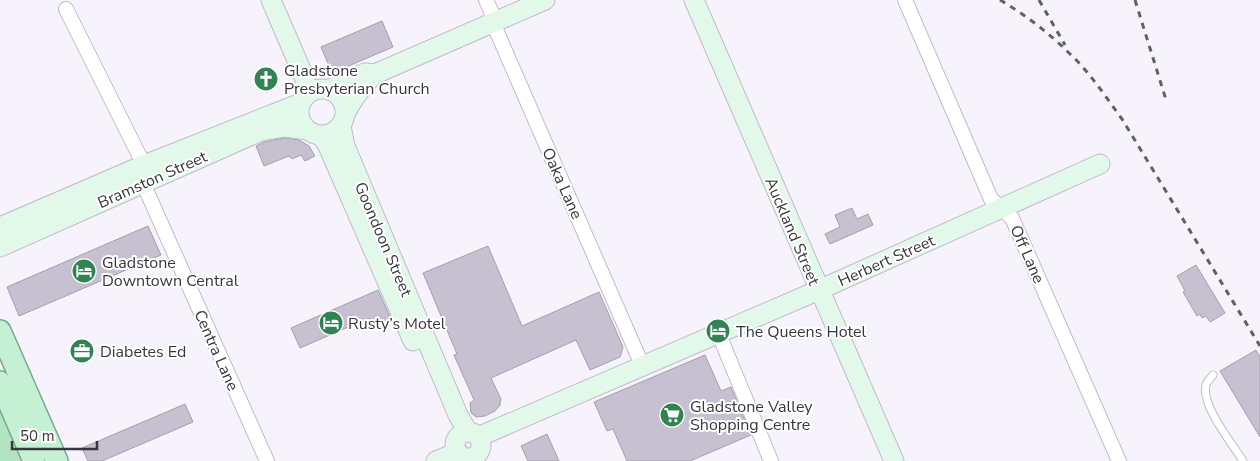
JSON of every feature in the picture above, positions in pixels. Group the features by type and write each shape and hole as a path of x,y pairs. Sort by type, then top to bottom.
{"main road":[{"path":"0,331 57,461"},
{"path":"0,382 34,461"}],"street":[{"path":"271,0 313,95"},
{"path":"282,0 313,95"},
{"name":"Oaka Lane","path":"486,0 493,22 642,365"},
{"name":"Bramston Street","path":"343,120 353,98 375,74 545,0"},
{"name":"Auckland Street","path":"694,0 894,461"},
{"name":"Off Lane","path":"905,0 991,199 1012,218 1119,461"},
{"name":"Centra Lane","path":"66,10 143,174 268,461"},
{"name":"Bramston Street","path":"0,247 143,174 313,95 365,73 375,74"},
{"path":"313,95 339,96 345,108 343,120 335,132 328,135 314,133 300,121 299,115 313,95"},
{"name":"Goondoon Street","path":"343,120 345,146 458,415 470,448"},
{"name":"Bramston Street","path":"0,228 261,130 285,127 314,133"},
{"name":"Goondoon Street","path":"314,133 327,144 443,410 470,448"},
{"name":"Herbert Street","path":"436,461 470,448 642,365 819,290 1100,164"},
{"path":"718,332 771,461"}],"lane":[{"path":"1213,375 1206,384 1209,404 1243,461"}],"green space":[{"path":"0,407 24,461 0,461"}],"building":[{"path":"382,21 393,47 332,73 321,47"},
{"path":"285,138 299,140 309,146 315,156 305,161 301,155 292,159 289,156 264,166 256,146 264,142"},
{"path":"852,208 857,219 868,214 873,225 830,244 825,234 840,227 835,215"},
{"name":"Gladstone Downtown Central","path":"148,226 161,255 19,316 7,287"},
{"path":"488,246 522,326 599,292 623,347 620,357 590,370 576,340 491,378 501,399 500,405 495,411 485,416 476,417 471,413 470,403 474,400 454,355 457,354 423,273"},
{"path":"1196,265 1225,313 1210,322 1206,316 1202,318 1200,314 1197,316 1183,292 1185,291 1177,276"},
{"name":"Rusty’s Motel","path":"378,290 391,319 373,327 369,318 300,348 291,328"},
{"path":"1256,350 1260,357 1260,437 1220,371"},
{"name":"Gladstone Valley Shopping Centre","path":"705,355 721,391 731,387 751,435 690,461 627,461 613,429 607,431 594,402"},
{"path":"185,404 193,422 102,461 88,461 82,448"},
{"path":"547,434 559,461 528,461 521,446"}],"railway":[{"path":"1000,0 1027,17 1052,37 1076,59 1096,84 1122,119 1260,346"},
{"path":"1039,0 1065,45"},
{"path":"1135,0 1167,103"}],"place":[{"name":"Gladstone Presbyterian Church","path":"266,79"},
{"name":"Gladstone Downtown Central","path":"84,271"},
{"name":"Rusty’s Motel","path":"331,323"},
{"name":"The Queens Hotel","path":"718,331"},
{"name":"Diabetes Ed","path":"82,351"},
{"name":"Gladstone Valley Shopping Centre","path":"672,415"}]}
